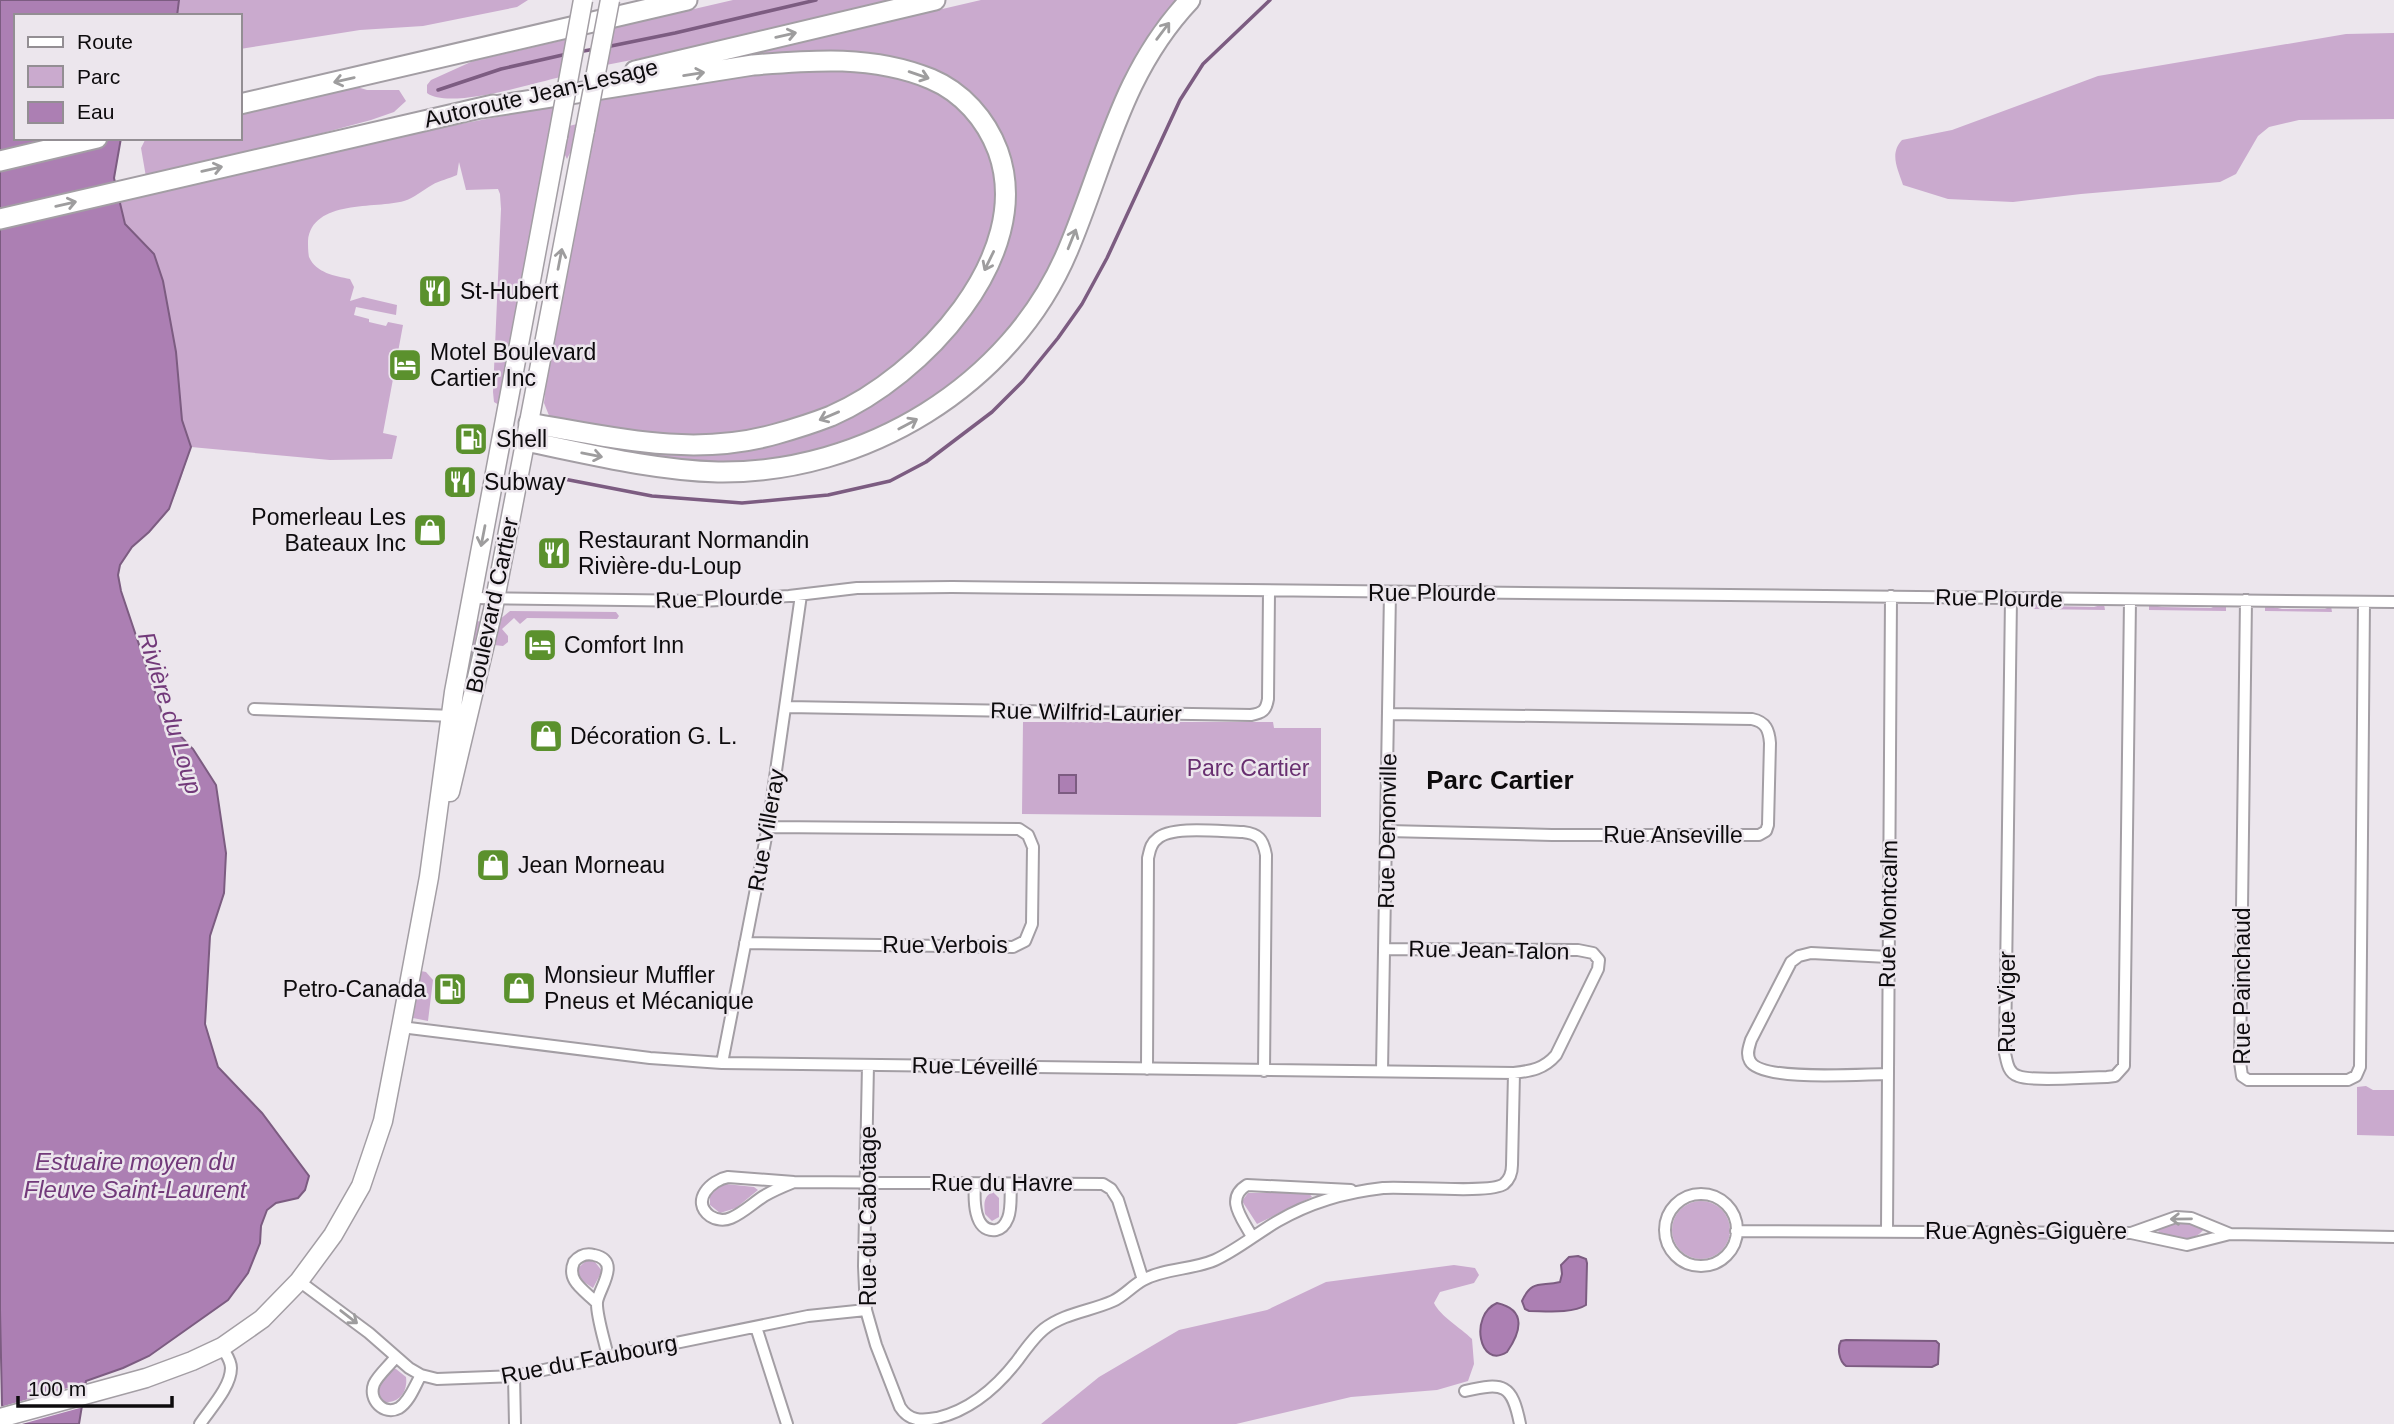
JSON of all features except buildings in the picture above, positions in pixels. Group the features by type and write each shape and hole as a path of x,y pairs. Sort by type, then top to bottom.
{"highway":[{"path":"437,58 638,0"},
{"path":"242,104 687,0"},
{"name":"Autoroute Jean-Lesage","path":"0,219 935,0"},
{"path":"527,432 670,469 754,471 796,465 852,449 889,433 941,404 1006,347 1044,295 1067,253 1136,74 1154,43 1190,0"},
{"path":"482,108 753,65 864,61 930,79 967,104 988,130 1002,162 1005,180 1005,217 1001,234 970,296 927,348 906,367 831,416 774,435 699,446 527,432"},
{"path":"0,161 89,140"}],"main road":[{"name":"Boulevard Cartier","path":"0,1419 104,1391 192,1361 222,1347 278,1304 299,1281 346,1215 361,1186 383,1121 460,717 472,598 583,0"},
{"name":"Boulevard Cartier","path":"460,717 495,599 610,0"},
{"path":"505,418 527,432"},
{"path":"502,436 527,432"}],"street":[{"name":"Rue Plourde","path":"472,598 702,601 870,588 2394,602"},
{"name":"Rue Wilfrid-Laurier","path":"787,707 1251,715 1262,713 1267,707 1268,699 1269,592"},
{"name":"Rue Denonville","path":"1382,1071 1390,592"},
{"name":"Rue Villeray","path":"722,1063 768,827 801,595"},
{"name":"Rue Montcalm","path":"1887,1231 1891,596"},
{"name":"Rue Viger","path":"2011,598 2005,1053 2011,1072 2031,1078 2115,1076 2124,1066 2130,600"},
{"name":"Rue Painchaud","path":"2246,600 2240,1062 2242,1076 2248,1080 2348,1080 2356,1076 2360,1067 2364,602"},
{"path":"254,709 460,717"},
{"name":"Rue Anseville","path":"1387,831 1552,835 1759,835 1766,831 1768,825 1770,743 1766,726 1760,720 1752,719 1388,714"},
{"name":"Rue Verbois","path":"745,943 1013,947 1025,941 1032,924 1033,847 1028,835 1019,830 768,827"},
{"path":"1147,1069 1148,858 1151,845 1168,832 1243,832 1261,838 1266,855 1264,1070"},
{"name":"Rue Jean-Talon","path":"1386,949 1578,950 1593,953 1599,960 1598,969 1556,1055 1548,1064"},
{"path":"1887,1074 1777,1074 1755,1067 1747,1052 1791,962 1811,953 1888,957"},
{"name":"Rue Léveillé","path":"401,1027 650,1058 722,1063 1514,1073 1534,1071 1548,1064"},
{"name":"Rue du Cabotage","path":"868,1065 864,1266 866,1310 876,1345 900,1407 906,1416 920,1420 952,1414 975,1402 995,1386 1043,1329 1059,1320 1114,1301 1143,1280 1215,1260 1307,1206 1364,1191"},
{"name":"Rue du Cabotage","path":"1252,1237 1234,1202 1236,1195 1247,1185 1364,1191 1403,1187 1475,1189 1499,1187 1504,1184 1511,1174 1512,1165 1514,1073"},
{"name":"Rue du Havre","path":"794,1182 777,1189 731,1218 720,1220 710,1216 704,1209 704,1191 710,1184 718,1179 745,1177 794,1182 1103,1184 1111,1189 1118,1200 1143,1280"},
{"path":"975,1184 976,1212 981,1223 996,1230 1007,1220 1011,1184"},
{"path":"1702,1194 1715,1197 1727,1205 1734,1217 1737,1231 1725,1256 1714,1263 1700,1265 1686,1262 1675,1254 1667,1242 1665,1229 1668,1215 1676,1204 1688,1196 1702,1194"},
{"name":"Rue Agnès-Giguère","path":"1737,1231 2131,1233 2161,1221 2181,1217 2203,1222 2230,1234 2394,1237"},
{"path":"2131,1233 2187,1245 2230,1234"},
{"path":"597,1303 571,1276 574,1262 585,1255 601,1258 607,1266 608,1275 597,1303 608,1357"},
{"name":"Rue du Faubourg","path":"299,1281 369,1333 395,1358 421,1375 437,1379 514,1376 808,1316 866,1310"},
{"path":"756,1327 788,1424"},
{"path":"200,1424 229,1378 231,1367 222,1347"},
{"path":"395,1358 374,1384 375,1402 382,1408 392,1410 400,1407 407,1401 421,1375"},
{"path":"514,1376 515,1424"},
{"path":"1465,1391 1493,1385 1506,1389 1514,1399 1520,1424"}],"green space":[{"path":"86,0 528,0 517,7 423,26 360,30 242,49 242,14 83,14"},
{"path":"733,0 898,0 693,48 606,65 612,28"},
{"path":"981,0 1179,0 1048,275 1012,328 961,378 908,415 832,450 762,464 657,462 560,438 627,450 678,454 850,412 986,280 1006,156 928,71 729,63 728,59"},
{"path":"2394,33 2394,119 2299,120 2269,127 2258,136 2236,174 2220,182 2013,202 1948,199 1903,185 1897,167 1895,156 1902,140 1952,130 2098,76 2346,34"},
{"path":"568,39 561,77 472,97 453,99 427,93 427,85 431,80 473,61"},
{"path":"809,70 883,74 924,86 948,99 967,117 982,138 995,178 996,218 986,247 947,312 912,351 877,381 831,407 779,427 736,435 654,436 550,418 544,403 552,330 599,97 726,77"},
{"path":"357,87 367,90 399,90 406,101 394,112 371,120 215,162 146,177 141,148 145,140 242,140 242,114"},
{"path":"555,106 499,405 494,402 493,392 501,209 498,189 466,190 459,162 457,175 435,183 408,200 347,208 321,218 312,228 308,241 312,262 332,275 350,279 354,287 350,301 363,297 397,305 396,315 356,307 354,315 386,326 388,322 403,325 383,433 397,436 392,459 330,460 191,447 169,508 124,557 118,575 125,608 145,662 145,689 64,419 121,140 114,178 120,202 450,126"},
{"path":"577,124 567,159 564,153 569,126"},
{"path":"2031,603 2094,607 2104,604 2105,610 2031,609"},
{"path":"2149,604 2162,607 2211,608 2226,605 2226,611 2149,610"},
{"path":"2265,605 2282,609 2325,609 2331,606 2332,612 2265,611"},
{"path":"510,611 616,612 619,616 617,619 527,618 520,624 514,618 502,629 508,636 508,642 503,646 494,645 499,620"},
{"path":"477,621 482,622 466,699 461,698"},
{"name":"Parc Cartier","path":"1023,722 1273,722 1274,728 1321,728 1321,817 1022,814"},
{"path":"421,971 426,972 433,980 428,1021 413,1018"},
{"path":"2366,1086 2373,1090 2394,1090 2394,1136 2357,1135 2357,1087"},
{"path":"726,1184 754,1187 758,1190 736,1208 720,1213 710,1205 710,1195 719,1186"},
{"path":"993,1192 999,1198 999,1217 992,1221 985,1214 984,1204 987,1196"},
{"path":"1248,1193 1309,1193 1312,1197 1257,1224 1242,1201"},
{"path":"1695,1201 1707,1201 1722,1209 1730,1224 1730,1236 1722,1251 1707,1259 1695,1259 1680,1251 1672,1236 1672,1224 1680,1209"},
{"path":"2183,1220 2204,1229 2194,1237 2180,1238 2165,1235 2154,1228"},
{"path":"587,1260 595,1262 602,1271 593,1288 578,1278 577,1269"},
{"path":"1454,1265 1475,1268 1479,1275 1474,1283 1440,1292 1434,1303 1472,1339 1474,1364 1468,1381 1437,1390 1351,1397 1236,1424 1041,1424 1099,1377 1179,1330 1267,1310 1326,1282"},
{"path":"393,1369 406,1377 406,1388 398,1399 383,1402 377,1394 379,1387"}],"water":[{"name":"Estuaire moyen du Fleuve Saint-Laurent","path":"0,0 179,0 177,14 14,14 14,140 121,140 114,178 125,224 154,254 163,281 176,352 182,420 191,447 169,509 132,547 120,565 118,575 164,719 193,749 216,785 226,853 224,893 210,936 205,1024 218,1067 262,1113 309,1176 305,1190 298,1198 276,1203 267,1210 261,1226 260,1243 248,1273 228,1300 149,1356 86,1381 79,1424 7,1424 2,1405"},
{"path":"1059,775 1076,775 1076,793 1059,793"},
{"path":"1569,1257 1586,1259 1587,1263 1586,1305 1573,1310 1558,1311 1525,1309 1522,1301 1529,1289 1560,1282 1561,1265"},
{"path":"1497,1303 1513,1311 1517,1317 1518,1330 1507,1352 1497,1356 1484,1348 1480,1329 1488,1309"},
{"path":"1841,1341 1936,1341 1939,1344 1938,1364 1932,1367 1846,1366 1839,1351"}],"pier":[{"path":"86,1383 87,1406 22,1424 4,1424 0,1407"}],"waterway":[{"path":"606,47 816,0"},
{"path":"564,479 652,496 742,503 828,495 890,481 926,462 992,412 1023,381 1058,338 1082,304 1107,258 1180,100 1203,64 1270,0"},
{"path":"578,52 595,49"},
{"path":"438,90 501,69 567,54"}],"place":[{"name":"St-Hubert","path":"435,291"},
{"name":"Motel Boulevard Cartier Inc","path":"405,365"},
{"name":"Shell","path":"471,439"},
{"name":"Subway","path":"460,482"},
{"name":"Pomerleau Les Bateaux Inc","path":"430,530"},
{"name":"Restaurant Normandin Rivière-du-Loup","path":"554,553"},
{"name":"Comfort Inn","path":"540,645"},
{"name":"Décoration G. L.","path":"546,736"},
{"name":"Jean Morneau","path":"493,865"},
{"name":"Monsieur Muffler Pneus et Mécanique","path":"519,988"},
{"name":"Petro-Canada","path":"450,989"}],"district":[{"name":"Parc Cartier","path":"1500,780"}],"water label":[{"name":"Rivière du Loup","path":"170,713"}]}
